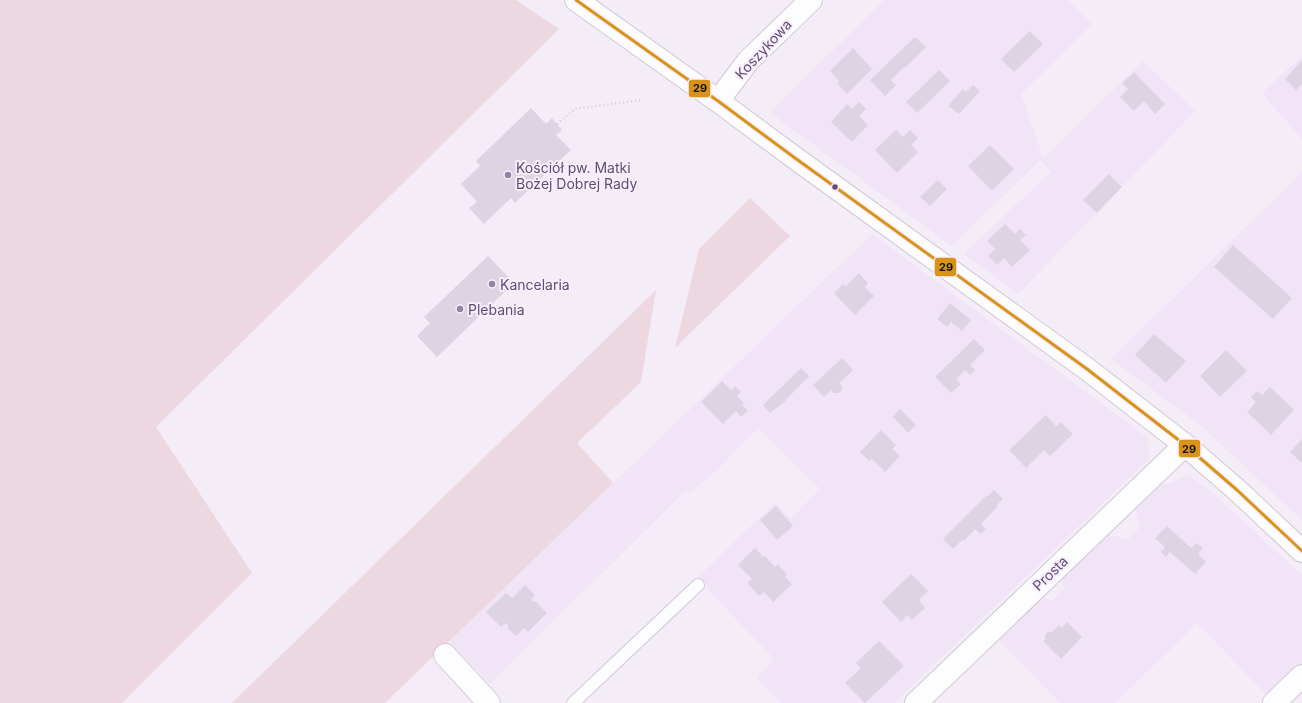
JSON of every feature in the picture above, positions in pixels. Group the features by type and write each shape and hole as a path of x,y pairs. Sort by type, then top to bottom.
{"street":[{"path":"576,0 718,101 794,158 1087,369 1185,445 1237,490 1302,551"},
{"name":"Koszykowa","path":"718,101 748,61 811,0"},
{"name":"Prosta","path":"916,703 1185,445"},
{"path":"445,655 488,703"},
{"path":"1274,703 1302,676"}],"lane":[{"path":"573,703 698,585"}],"path":[{"path":"557,124 575,109 641,100"}],"shaded area":[{"path":"0,0 516,0 559,29 156,427 252,573 122,703 0,703"},
{"path":"885,0 1068,0 1092,24 1021,94 1043,158 1143,61 1195,111 1018,294 964,254 1051,172 1040,160 952,246 769,112"},
{"path":"1302,56 1302,139 1262,93"},
{"path":"1302,172 1302,520 1200,425 1111,359"},
{"path":"750,198 790,236 675,348 699,249"},
{"path":"872,234 1148,438 1149,459 894,703 782,703 756,677 774,659 697,578 775,503 791,518 820,489 758,429 691,493 685,491 490,684 449,641"},
{"path":"656,290 641,382 577,443 613,483 385,703 232,703"},
{"path":"1187,475 1206,487 1302,575 1302,668 1271,699 1197,623 1115,703 1060,703 999,640 1043,597 1052,601 1065,588 1061,581 1108,535 1128,539 1140,527 1135,510 1161,485 1169,484"}],"building":[{"path":"1030,31 1043,44 1014,72 1001,59"},
{"path":"915,37 926,47 891,80 896,85 885,96 870,80"},
{"path":"853,48 872,69 847,94 837,83 839,81 830,71"},
{"path":"1302,60 1302,84 1296,90 1285,79"},
{"path":"939,70 950,81 917,113 906,102"},
{"path":"1134,72 1165,104 1155,114 1144,101 1134,111 1120,97 1128,89 1122,83"},
{"path":"973,85 980,91 959,114 948,106 963,89 966,92"},
{"path":"859,102 866,109 859,116 868,125 852,142 831,122 847,104 852,109"},
{"name":"Kościół pw. Matki Bożej Dobrej Rady","path":"531,108 546,124 552,118 562,130 556,135 571,150 515,203 511,198 484,224 469,208 477,202 461,184 480,166 476,161"},
{"path":"896,130 903,137 910,130 918,138 911,145 918,152 897,173 875,150"},
{"path":"990,145 1014,169 992,191 968,166"},
{"path":"1109,174 1122,187 1097,213 1083,200"},
{"path":"938,180 947,189 930,206 920,197"},
{"path":"1005,224 1015,234 1020,229 1026,235 1020,240 1030,250 1012,267 1004,258 997,265 988,256 995,249 987,241"},
{"path":"1233,245 1292,298 1273,319 1214,267"},
{"name":"Plebania","path":"488,256 514,283 437,357 417,336 430,323 424,317"},
{"path":"859,273 868,283 865,287 874,296 855,315 834,293 843,284 846,286"},
{"path":"950,303 971,320 962,331 951,322 947,327 937,319"},
{"path":"1154,334 1186,361 1166,383 1135,355"},
{"path":"974,339 985,350 970,365 975,370 970,375 965,370 956,379 961,384 951,393 935,377"},
{"path":"1226,350 1247,371 1220,397 1200,376"},
{"path":"842,358 853,370 839,383 842,386 842,391 839,393 834,393 831,390 824,397 813,385"},
{"path":"801,368 809,376 783,403 770,413 763,405"},
{"path":"722,381 731,390 735,386 741,392 737,396 744,403 742,405 748,410 741,417 736,411 723,424 701,402"},
{"path":"1270,387 1294,410 1271,435 1247,412 1256,402 1251,397 1257,391 1262,395"},
{"path":"900,409 916,425 908,433 893,417"},
{"path":"1046,415 1056,426 1061,422 1073,434 1050,456 1044,450 1026,468 1009,450"},
{"path":"881,430 896,445 892,449 900,456 885,472 872,459 869,461 860,452"},
{"path":"1302,439 1302,463 1290,452"},
{"path":"994,490 1003,499 981,524 986,529 981,534 975,529 964,541 962,540 953,549 943,539 987,495 988,496"},
{"path":"776,506 793,526 777,540 760,520"},
{"path":"1167,526 1191,548 1196,543 1203,548 1198,554 1206,562 1195,574 1170,552 1166,557 1161,552 1165,547 1155,538"},
{"path":"755,548 775,567 778,564 787,575 785,577 792,584 773,602 764,592 759,596 747,583 752,579 738,565"},
{"path":"911,574 928,591 919,600 925,608 912,620 907,615 901,622 882,602"},
{"path":"525,585 535,595 531,599 547,613 528,632 524,628 516,636 507,628 509,626 505,623 501,627 486,612 506,593 512,598"},
{"path":"1067,622 1082,637 1061,659 1043,641 1045,640 1045,635 1048,632 1052,632 1059,625 1062,628"},
{"path":"879,641 904,666 865,703 845,683 861,668 856,663"}],"transit line":[{"name":"29","path":"576,0 718,101 1087,369 1185,445 1237,490 1302,551"}],"place":[{"name":"Kościół pw. Matki Bożej Dobrej Rady","path":"508,175"},
{"name":"Kancelaria","path":"492,284"},
{"name":"Plebania","path":"460,309"}]}
